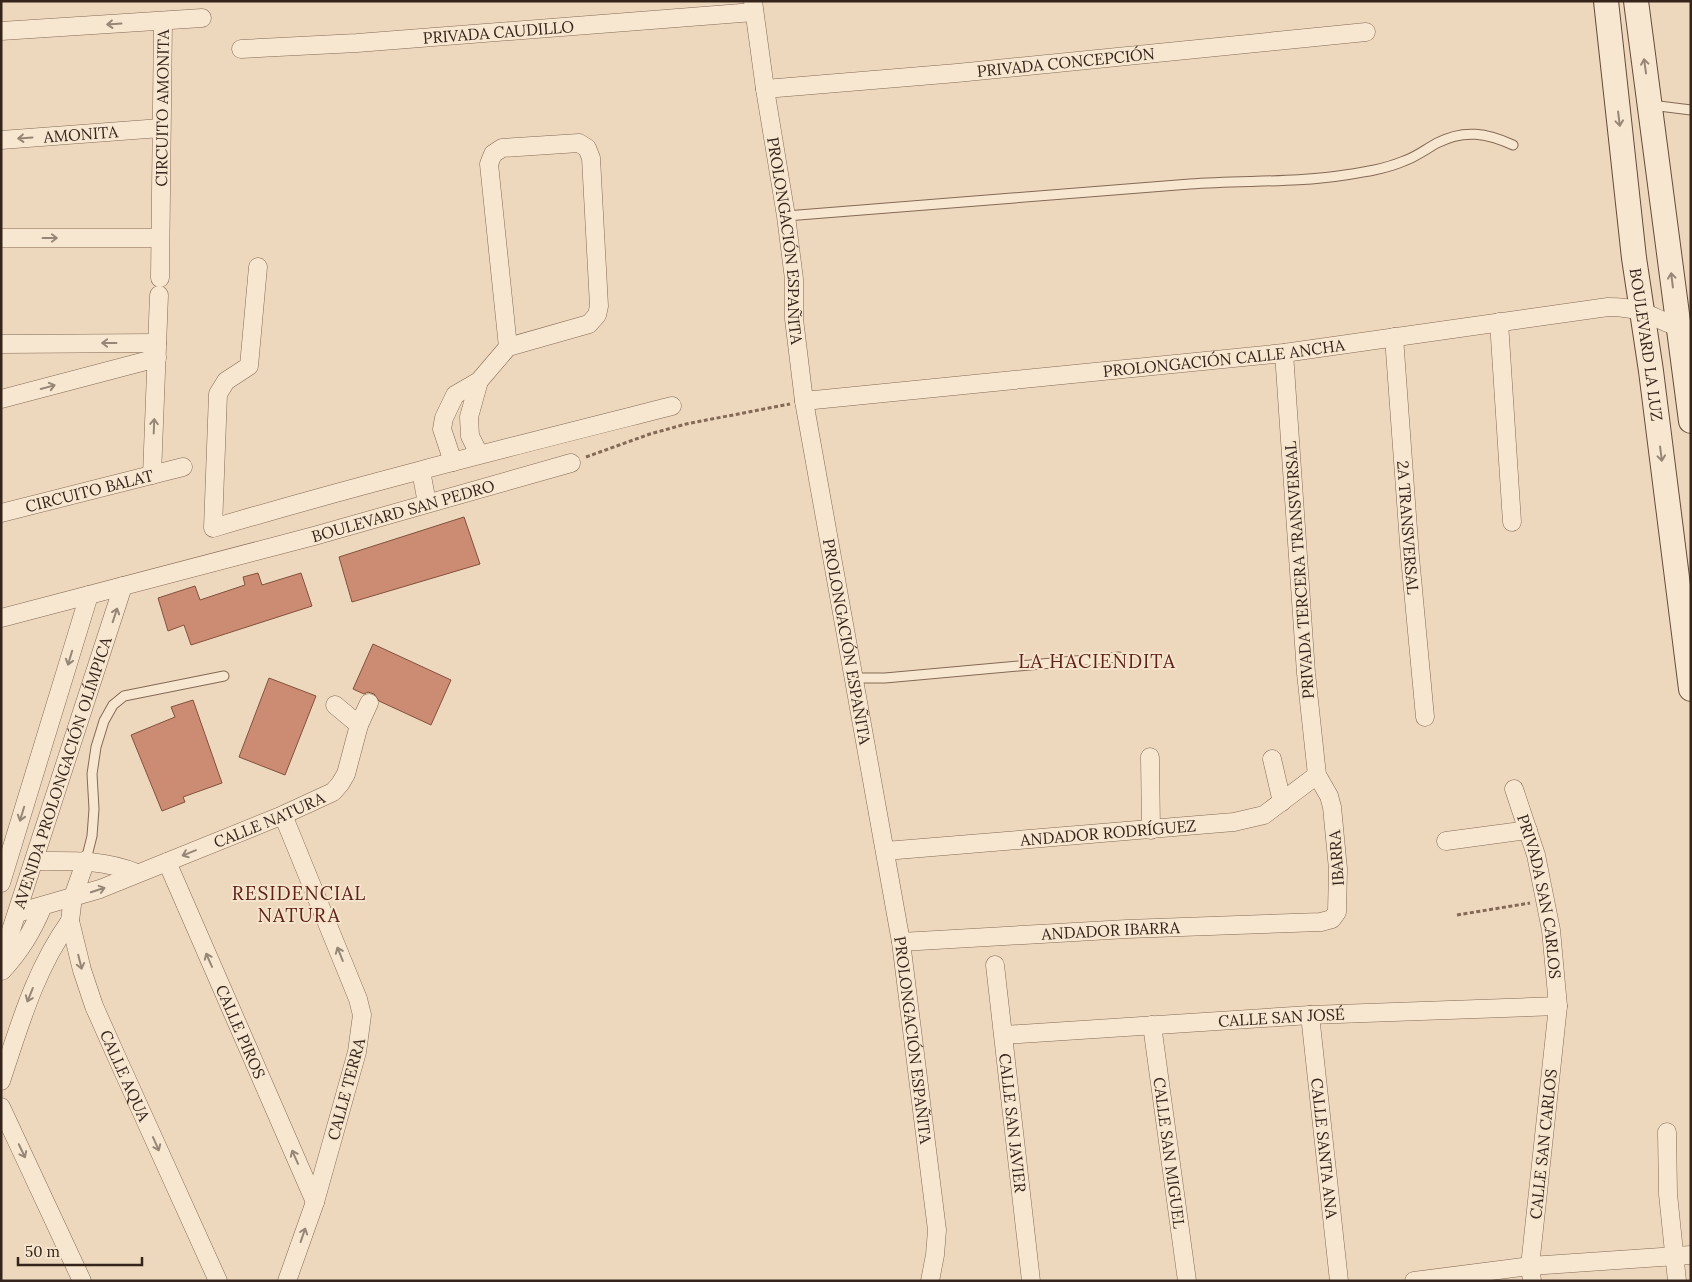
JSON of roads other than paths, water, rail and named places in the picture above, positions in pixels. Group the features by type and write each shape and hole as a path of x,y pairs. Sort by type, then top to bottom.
{"main road":[{"name":"BOULEVARD LA LUZ","path":"1606,1 1634,258 1691,689"},
{"name":"BOULEVARD LA LUZ","path":"1636,1 1650,105 1685,329 1691,421"}],"street":[{"name":"PRIVADA CAUDILLO","path":"241,49 357,43 754,6"},
{"name":"PROLONGACIÓN ESPAÑITA","path":"754,6 794,279 794,319 804,401 901,942 937,1230 930,1281"},
{"path":"163,21 202,18"},
{"name":"CIRCUITO AMONITA","path":"1,31 163,21 159,287"},
{"name":"PRIVADA CONCEPCIÓN","path":"765,88 967,72 1366,32"},
{"name":"AMONITA","path":"1,140 161,128"},
{"path":"453,462 442,429 444,418 455,395 479,381 508,347 589,324 597,315 599,306 591,158 587,148 578,143 502,148 493,154 489,164 508,347"},
{"path":"1,238 160,238"},
{"name":"BOULEVARD SAN PEDRO","path":"258,267 249,366 226,382 218,394 213,528 308,500 479,454 672,406"},
{"name":"CIRCUITO BALAT","path":"1,512 152,475 159,287"},
{"name":"PROLONGACIÓN CALLE ANCHA","path":"804,401 1284,353 1608,307 1627,308 1642,312 1685,329"},
{"path":"1499,322 1512,522"},
{"name":"2A TRANSVERSAL","path":"1394,337 1410,557 1425,717"},
{"path":"1,344 157,350"},
{"path":"1,399 157,350"},
{"name":"PRIVADA TERCERA TRANSVERSAL","path":"1284,353 1306,673 1320,780"},
{"path":"479,381 469,416 470,436 479,454"},
{"name":"BOULEVARD SAN PEDRO","path":"1,618 314,536 571,463"},
{"path":"152,475 183,467"},
{"path":"421,471 427,503"},
{"name":"AVENIDA PROLONGACIÓN OLÍMPICA","path":"1,961 123,586"},
{"name":"AVENIDA PROLONGACIÓN OLÍMPICA","path":"1,883 89,595"},
{"name":"CALLE NATURA","path":"17,913 100,890 136,873 283,815 333,792 346,774 359,725 369,703"},
{"path":"335,705 359,725"},
{"path":"1150,757 1151,830"},
{"path":"1272,758 1282,802"},
{"path":"36,770 61,778"},
{"name":"ANDADOR RODRÍGUEZ","path":"886,851 1234,822 1264,815 1320,780"},
{"name":"IBARRA","path":"1320,780 1332,807 1338,869 1338,903 1337,912 1332,919 1320,922"},
{"name":"PRIVADA SAN CARLOS","path":"1514,788 1536,855 1553,948 1558,1006"},
{"name":"CALLE TERRA","path":"283,815 358,999 362,1014 357,1052 315,1202 287,1281"},
{"path":"1446,841 1528,830"},
{"path":"34,861 86,860 120,866 136,873"},
{"name":"CALLE AQUA","path":"86,860 73,897 70,921 82,970 94,1006 218,1281"},
{"name":"CALLE PIROS","path":"167,862 315,1202"},
{"path":"1,972 24,945 43,906"},
{"path":"1,1081 29,997 45,961 70,921"},
{"name":"ANDADOR IBARRA","path":"901,942 1127,929 1320,922"},
{"name":"CALLE SAN JAVIER","path":"996,965 1031,1281"},
{"name":"CALLE SAN JOSÉ","path":"1004,1035 1310,1015 1558,1006"},
{"name":"CALLE SAN CARLOS","path":"1531,1273 1558,1006"},
{"name":"CALLE SANTA ANA","path":"1310,1015 1339,1281"},
{"name":"CALLE SAN MIGUEL","path":"1152,1025 1187,1281"},
{"path":"1,1107 82,1281"},
{"path":"1667,1132 1668,1194 1683,1256 1678,1281"},
{"path":"1414,1281 1531,1273 1683,1256"}],"lane":[{"path":"1650,105 1691,110"},
{"path":"786,216 1232,181 1344,175 1385,168 1399,163 1439,142 1456,136 1475,134 1494,136 1513,145"},
{"path":"854,678 885,678 1119,657"},
{"path":"86,860 92,836 94,809 92,774 98,738 104,721 113,705 124,696 224,676"}],"district":[{"name":"LA HACIENDITA","path":"1097,661"},
{"name":"RESIDENCIAL NATURA","path":"299,904"}]}
